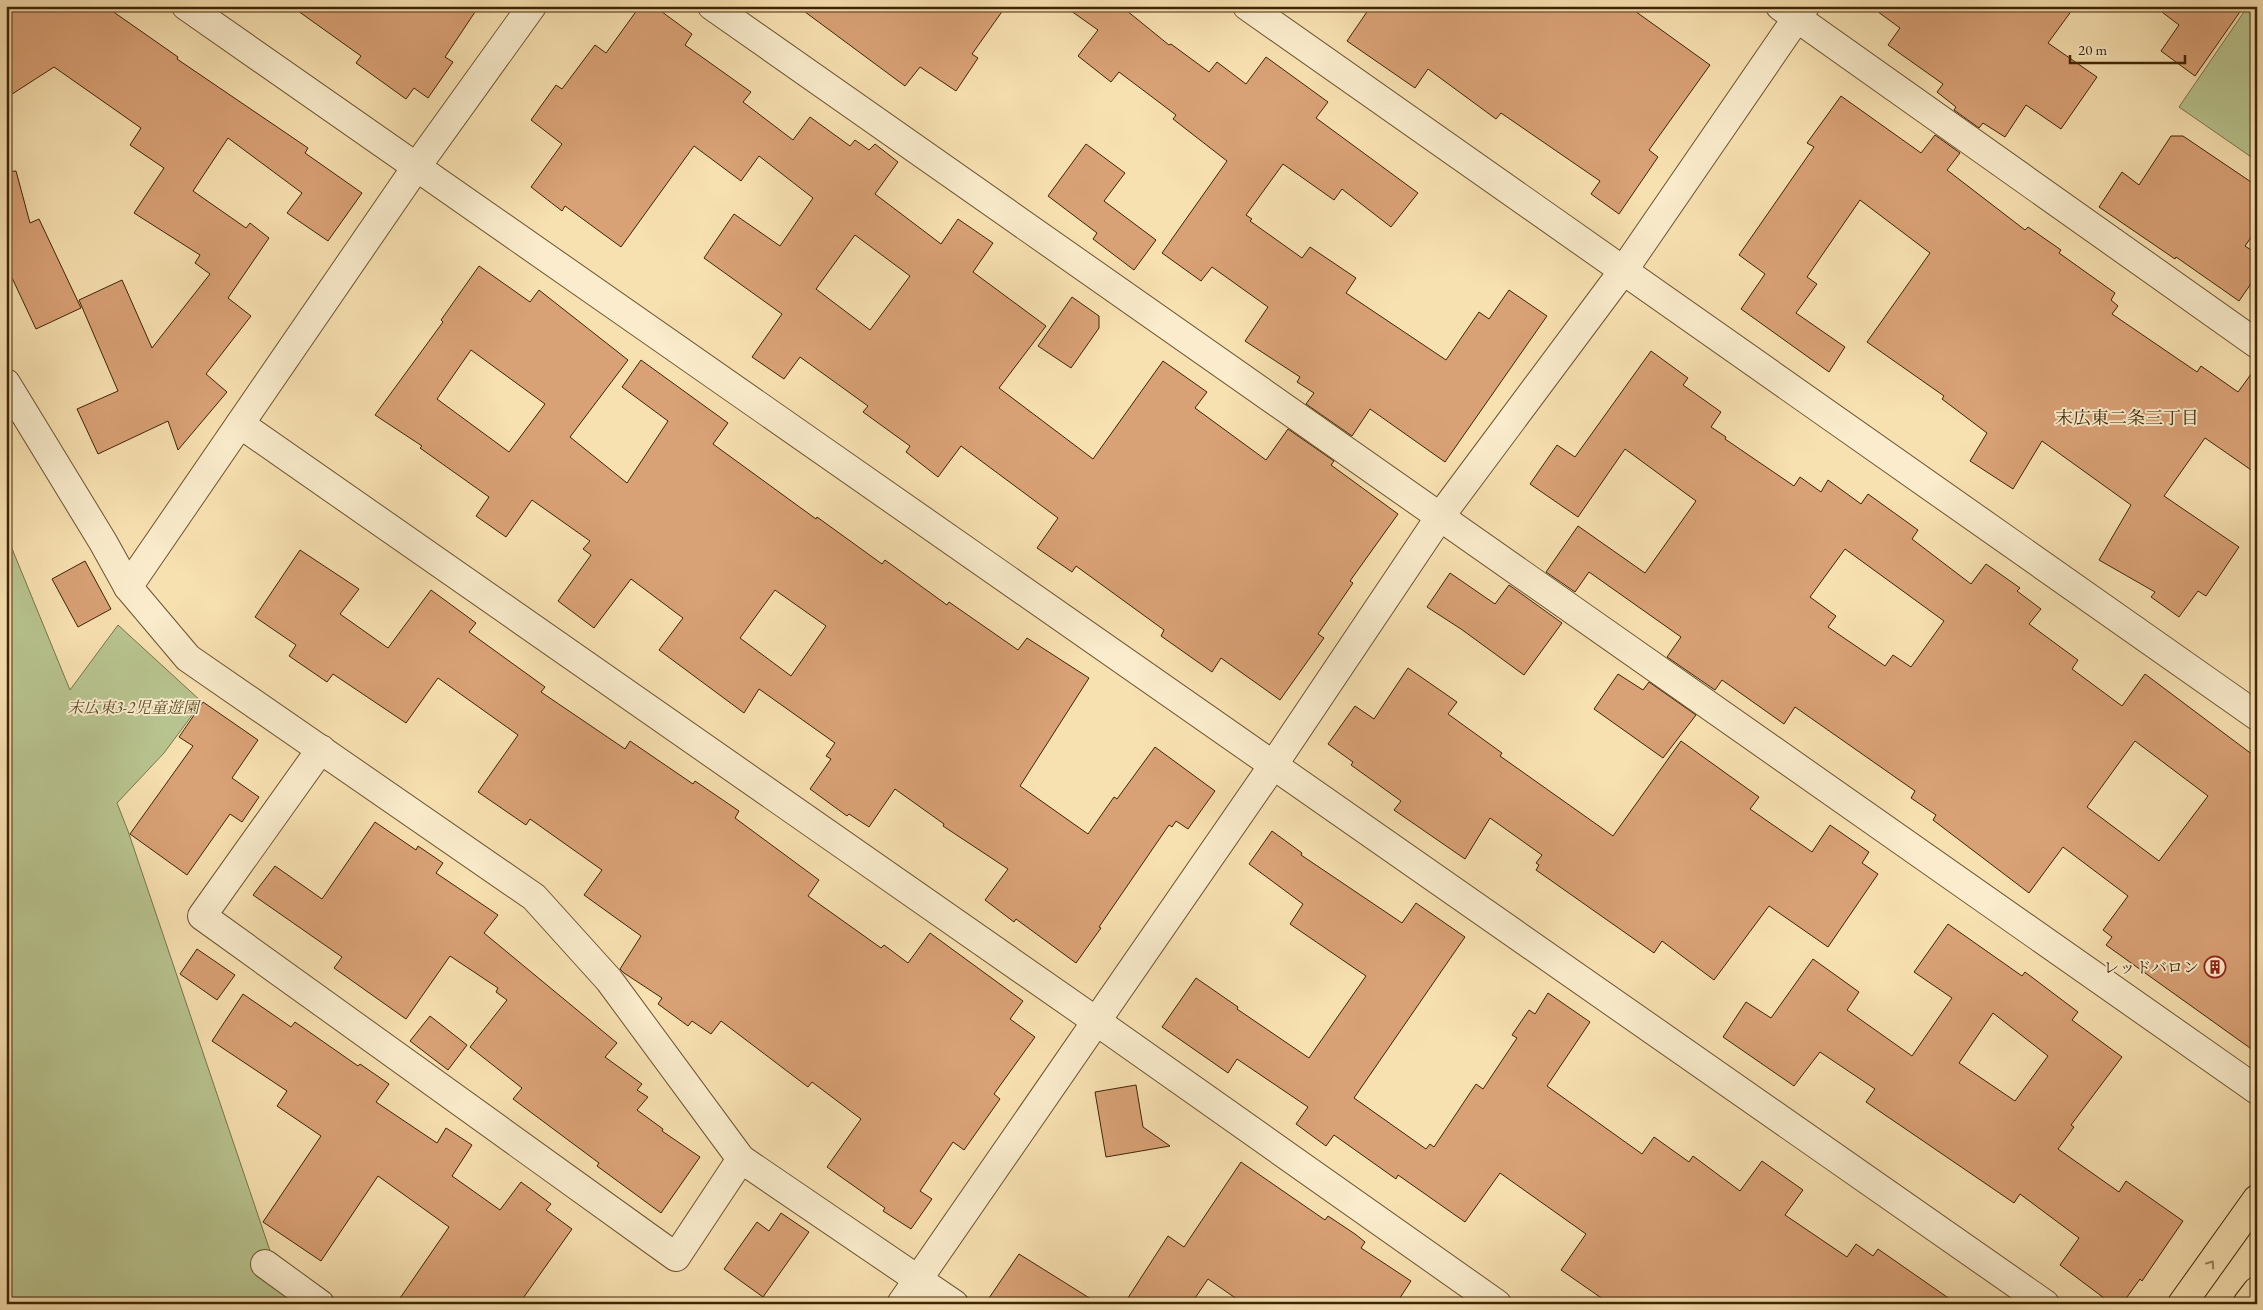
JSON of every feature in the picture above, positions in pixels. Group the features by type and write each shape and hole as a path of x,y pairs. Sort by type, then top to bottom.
{"main road":[{"path":"2182,1304 2257,1199"},
{"path":"2247,1304 2257,1291"}],"street":[{"path":"186,6 2045,1304"},
{"path":"128,587 416,166 532,6"},
{"path":"712,6 2257,1090"},
{"path":"1247,6 2257,716"},
{"path":"901,1304 1274,764 1440,518 1623,271 1794,10 2257,344"},
{"path":"6,383 103,542 128,587 188,658 534,896 609,980 741,1159 954,1304"},
{"path":"240,424 1096,1021 1497,1304"},
{"path":"321,749 202,916 676,1257 741,1159"},
{"path":"265,1264 320,1304"}],"green space":[{"path":"2248,6 2257,6 2257,161 2179,107"},
{"name":"末広東3-2児童遊園","path":"6,534 70,690 118,625 202,702 164,753 117,803 288,1304 6,1304"}],"building":[{"path":"6,6 105,6 178,57 177,59 308,148 305,153 362,193 328,241 287,213 302,193 228,138 193,191 246,228 250,223 269,238 228,298 251,316 206,374 227,392 178,450 168,421 98,454 77,409 118,391 79,300 122,280 152,348 210,274 195,263 200,255 134,213 164,168 130,145 141,128 54,67 6,98"},
{"path":"291,6 479,6 445,57 453,62 428,98 414,88 406,99 356,63 361,56"},
{"path":"640,6 654,6 692,34 685,45 751,92 743,102 793,140 810,117 850,146 855,140 869,150 875,144 898,162 875,194 941,244 958,219 993,243 973,272 1046,326 999,388 1093,459 1163,361 1207,392 1195,408 1266,460 1288,429 1334,461 1331,465 1398,514 1350,581 1353,583 1318,634 1324,638 1280,700 1221,658 1212,672 1161,636 1164,630 1076,566 1072,572 1037,548 1058,518 961,446 938,477 906,452 910,446 863,412 868,406 800,357 784,379 752,357 782,314 704,258 734,214 780,246 813,198 759,156 741,181 694,146 621,247 565,206 562,211 531,187 562,144 531,120 556,85 562,89 595,45 606,53","holes":["855,235 910,276 870,330 816,289"]},
{"path":"797,6 1006,6 972,54 978,58 956,91 920,67 905,86"},
{"path":"1064,6 1121,6 1169,45 1171,44 1209,72 1217,62 1246,84 1266,57 1328,102 1316,118 1418,193 1391,227 1342,189 1334,200 1283,164 1246,215 1252,219 1250,221 1302,258 1310,247 1356,278 1346,293 1446,360 1479,312 1489,319 1509,290 1547,316 1445,462 1370,409 1352,436 1306,404 1314,393 1297,382 1300,377 1245,341 1268,307 1212,267 1201,281 1162,253 1227,161 1173,119 1176,115 1119,72 1111,82 1078,56 1098,30"},
{"path":"1371,6 1628,6 1710,65 1649,150 1658,157 1619,214 1591,194 1600,181 1501,113 1496,119 1428,69 1415,88 1347,41"},
{"path":"1870,6 2075,6 2048,43 2097,77 2061,129 2026,105 2005,137 1983,123 1979,128 1954,110 1956,107 1937,92 1943,84 1888,45 1900,28"},
{"path":"2154,6 2244,6 2195,76 2161,51 2179,25"},
{"path":"1841,96 1921,153 1935,135 1960,153 1947,170 2025,230 2028,227 2061,250 2059,253 2115,293 2111,300 2118,306 2112,314 2197,372 2201,366 2238,392 2257,366 2257,474 2205,438 2164,496 2239,547 2206,596 2198,591 2179,617 2151,597 2155,592 2099,560 2131,505 2042,441 2013,489 1970,461 1987,433 1942,399 1944,396 1867,342 1930,253 1860,200 1807,277 1817,284 1796,313 1845,347 1829,372 1741,309 1765,274 1739,255 1814,147 1807,143"},
{"path":"2171,136 2183,136 2257,186 2257,229 2245,246 2257,254 2257,275 2239,301 2099,207 2122,172 2139,185"},
{"path":"1086,144 1125,173 1104,201 1156,240 1134,270 1093,239 1097,233 1048,196"},
{"path":"16,171 30,223 39,219 81,308 36,329 6,265 6,172"},
{"path":"479,266 530,302 539,290 628,360 570,437 627,483 668,421 622,387 641,360 728,423 713,444 816,519 817,517 882,564 885,560 947,605 949,602 1018,650 1027,638 1089,678 1020,786 1088,834 1114,797 1117,799 1155,747 1215,791 1188,829 1176,821 1172,827 1169,825 1076,963 1016,919 1014,922 985,900 1008,869 943,826 944,824 895,789 869,827 849,814 847,816 810,789 831,759 826,756 835,743 759,689 744,713 659,650 683,618 631,579 594,628 558,601 591,555 583,549 590,541 532,500 506,537 476,516 489,497 420,448 422,446 375,415 443,322 441,320","holes":["471,350 545,404 509,452 437,399","775,590 826,626 791,676 740,638"]},
{"path":"1072,297 1099,316 1099,328 1071,368 1038,346"},
{"path":"1651,351 1688,378 1683,385 1721,412 1711,427 1726,437 1725,439 1794,486 1800,477 1821,492 1828,480 1861,504 1868,494 1918,530 1912,539 1971,584 1986,564 2020,588 2017,591 2041,609 2029,624 2078,660 2072,669 2122,706 2145,674 2257,758 2257,1053 2106,945 2112,937 2103,930 2128,896 2063,847 2029,893 1933,820 1936,815 1911,798 1915,791 1795,707 1784,724 1722,680 1715,690 1667,657 1681,637 1589,572 1575,592 1546,572 1578,526 1645,573 1696,501 1625,449 1578,517 1530,484 1557,445 1575,457","holes":["1845,549 1944,621 1911,667 1893,655 1885,666 1828,627 1836,616 1810,597","2135,741 2208,796 2159,861 2087,807"]},
{"path":"300,550 359,589 340,614 388,648 431,590 476,623 469,632 545,687 541,692 625,749 630,741 693,784 695,781 739,811 735,818 819,880 808,896 881,948 884,945 908,963 930,933 1023,1001 1010,1019 1035,1037 994,1094 1000,1099 964,1150 953,1142 920,1191 932,1199 911,1229 883,1211 885,1208 827,1167 861,1119 812,1082 808,1087 721,1021 711,1034 692,1021 688,1026 658,1004 662,998 620,969 641,936 584,895 602,870 530,819 526,825 478,792 518,735 438,678 406,723 333,674 327,682 289,656 296,645 255,617"},
{"path":"85,561 111,609 78,627 52,579"},
{"path":"1450,573 1495,604 1509,585 1562,623 1524,675 1461,629 1427,607"},
{"path":"1408,668 1457,702 1448,714 1502,753 1500,756 1613,836 1681,741 1759,797 1750,809 1812,852 1830,825 1869,852 1862,863 1878,874 1828,947 1769,906 1714,980 1662,941 1654,953 1536,870 1539,865 1536,863 1542,855 1490,818 1465,859 1394,810 1401,801 1351,765 1353,762 1328,744 1355,706 1374,719"},
{"path":"1618,674 1643,690 1649,682 1696,715 1663,758 1594,709"},
{"path":"203,702 258,740 232,778 259,797 242,822 230,814 187,875 130,834 193,746 179,737"},
{"path":"375,822 416,850 418,846 443,863 436,873 498,915 484,933 617,1043 605,1057 642,1084 637,1090 648,1097 637,1110 663,1129 662,1131 700,1157 661,1213 597,1166 599,1163 513,1099 522,1088 470,1047 507,1000 496,992 498,988 450,956 406,1019 334,968 342,957 253,895 275,866 322,899"},
{"path":"1272,831 1302,853 1301,855 1402,923 1416,903 1465,937 1354,1098 1426,1149 1430,1144 1434,1147 1476,1084 1483,1089 1517,1038 1512,1035 1529,1010 1535,1014 1548,993 1590,1022 1547,1086 1642,1154 1654,1137 1689,1162 1693,1156 1740,1191 1762,1161 1803,1190 1785,1215 1847,1257 1856,1244 1873,1256 1878,1249 1957,1304 1610,1304 1561,1270 1586,1234 1500,1173 1465,1222 1398,1175 1396,1179 1334,1135 1326,1146 1296,1124 1308,1107 1237,1059 1228,1073 1162,1027 1196,978 1238,1007 1237,1009 1309,1058 1366,976 1290,924 1303,904 1249,864"},
{"path":"1948,924 2022,976 2025,972 2078,1012 2072,1020 2122,1057 2071,1125 2074,1127 2058,1149 2119,1192 2126,1181 2183,1221 2142,1281 2140,1279 2122,1304 2112,1304 2060,1265 2079,1238 2020,1194 2014,1203 1866,1102 1875,1089 1820,1052 1794,1086 1723,1037 1746,1002 1771,1018 1813,959 1859,992 1847,1010 1912,1056 1952,998 1914,972","holes":["1993,1013 2048,1056 2015,1101 1959,1063"]},
{"path":"197,949 235,975 217,1000 180,974"},
{"path":"243,994 291,1027 295,1022 358,1066 360,1064 389,1084 376,1102 437,1143 446,1128 472,1145 452,1176 500,1210 521,1182 551,1204 546,1210 572,1229 519,1304 396,1304 449,1227 378,1176 321,1261 263,1222 321,1136 277,1106 287,1091 212,1041"},
{"path":"430,1016 467,1045 448,1070 410,1041"},
{"path":"1136,1085 1143,1127 1170,1146 1106,1157 1095,1092"},
{"path":"1241,1162 1325,1220 1328,1216 1355,1234 1365,1242 1361,1248 1411,1281 1396,1304 1244,1304 1208,1279 1191,1304 1124,1304 1168,1236 1184,1247"},
{"path":"781,1213 809,1232 763,1297 724,1269 757,1222 769,1231"},
{"path":"1019,1254 1099,1304 985,1304"}],"place":[{"name":"レッドバロン","path":"2215,967"}],"district":[{"name":"末広東二条三丁目","path":"2127,417"}]}
